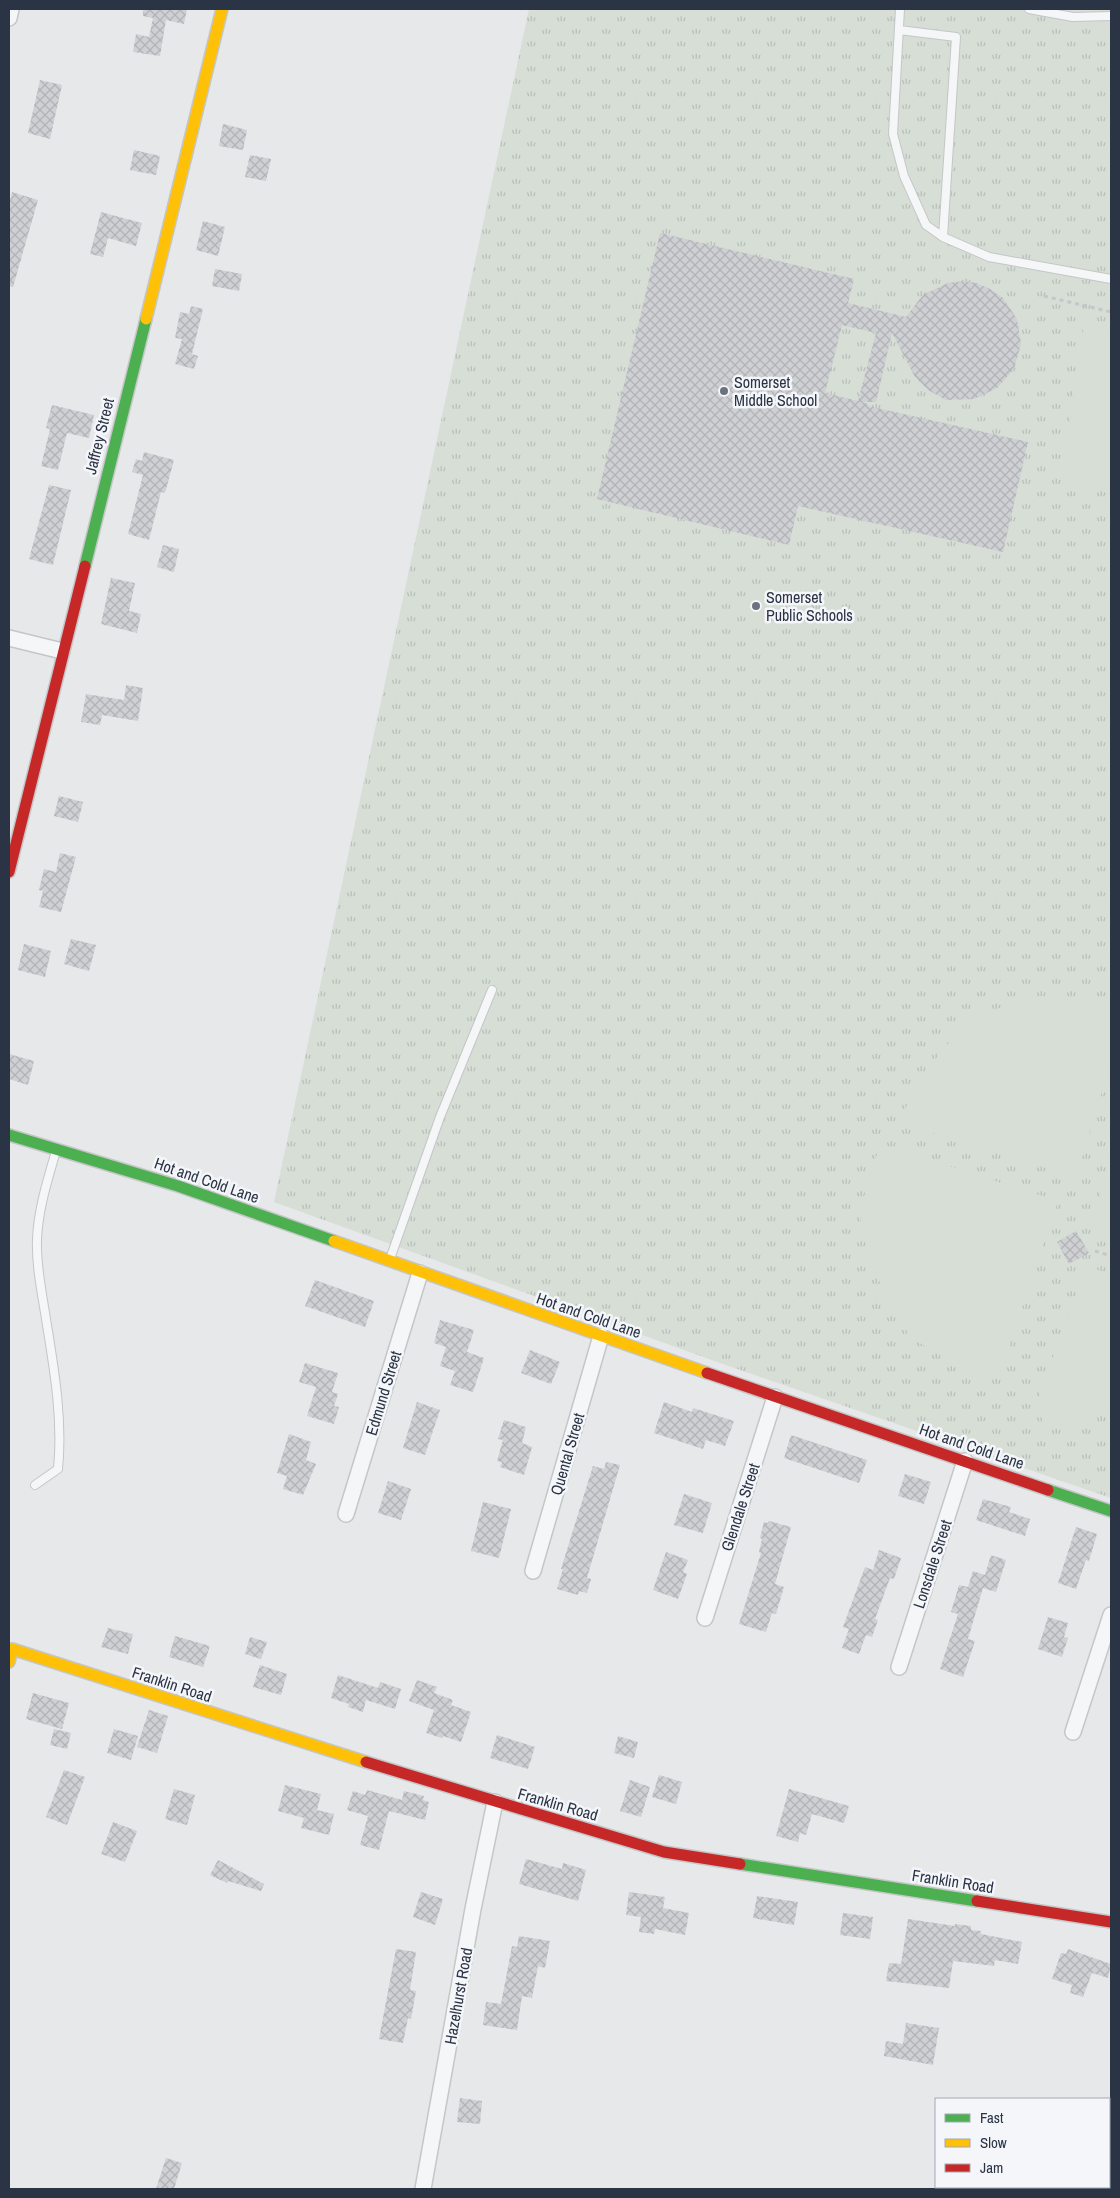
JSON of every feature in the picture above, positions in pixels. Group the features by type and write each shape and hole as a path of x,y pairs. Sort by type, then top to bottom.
{"street":[{"path":"9,18 11,9"},
{"name":"Jaffrey Street","path":"9,872 62,651 222,9"},
{"path":"9,638 62,651"},
{"name":"Hot and Cold Lane","path":"9,1135 178,1186 775,1397 1111,1511"},
{"name":"Edmund Street","path":"346,1514 420,1273"},
{"name":"Quental Street","path":"533,1571 601,1336"},
{"name":"Glendale Street","path":"705,1618 775,1397"},
{"name":"Lonsdale Street","path":"900,1667 965,1461"},
{"path":"1072,1732 1111,1615"},
{"name":"Franklin Road","path":"9,1662 12,1649 247,1725 664,1852 1111,1922"},
{"name":"Hazelhurst Road","path":"423,2189 473,1909 495,1802"}],"lane":[{"path":"900,9 893,134 904,176 926,224 943,237 989,258 1111,279"},
{"path":"1029,9 1073,17 1111,16"},
{"path":"899,30 956,36 943,237"},
{"path":"389,1261 440,1117 492,990"},
{"path":"34,1485 58,1469 60,1443 55,1373 40,1283 37,1239 42,1203 56,1148"}],"path":[{"path":"1044,296 1111,312"},
{"path":"1095,1251 1111,1256"}],"green space":[{"name":"Somerset Public Schools","path":"529,9 1111,9 1111,1498 720,1363 274,1202"},
{"path":"1084,325 1111,332 1111,490 1061,479"},
{"path":"1039,996 1111,999 1111,1062 1076,1177 900,1123 915,1084 970,1017"},
{"path":"880,1144 1058,1201 998,1379 959,1367 910,1337 877,1277 859,1213"},
{"path":"1111,1154 1111,1227 1093,1221"},
{"path":"1086,1266 1111,1274 1111,1410 1086,1424 1045,1424 1035,1407"}],"building":[{"path":"143,9 187,9 184,24 166,20 160,56 133,52 136,34 149,37 153,18 143,16"},
{"path":"40,80 62,85 50,139 28,133"},
{"path":"223,124 247,130 243,150 219,146"},
{"path":"134,150 160,156 156,175 130,170"},
{"path":"250,155 271,159 266,181 245,177"},
{"path":"12,192 38,200 13,287 9,286 9,205"},
{"path":"101,212 142,223 136,246 108,238 103,257 90,254"},
{"path":"203,221 225,227 218,256 196,250"},
{"name":"Somerset Middle School","path":"660,233 854,279 848,303 906,317 923,295 948,283 964,281 976,283 990,289 1003,298 1017,319 1021,344 1014,369 997,388 974,399 946,400 928,390 915,377 892,333 876,402 862,402 868,404 868,406 1028,442 1003,552 798,506 789,545 597,499","holes":["842,325 876,333 858,401 825,393"]},
{"path":"215,269 242,274 239,291 212,286"},
{"path":"191,306 203,309 192,354 198,356 194,369 175,364 182,339 175,338 180,312 189,314"},
{"path":"52,405 94,415 89,438 67,433 58,470 41,466 50,429 46,428"},
{"path":"144,452 174,460 165,493 161,492 149,540 128,534 143,475 132,472 136,459 142,461"},
{"path":"49,485 71,490 53,565 29,559"},
{"path":"163,545 179,549 174,572 157,567"},
{"path":"111,578 135,583 129,611 141,614 137,633 101,624"},
{"path":"126,685 143,688 138,721 102,715 100,725 81,722 86,694 124,700"},
{"path":"59,796 83,802 78,822 54,816"},
{"path":"60,853 76,857 61,912 39,907 43,891 39,890 44,869 56,872"},
{"path":"71,939 96,945 89,971 64,964"},
{"path":"24,944 51,951 45,977 18,970"},
{"path":"9,1054 34,1061 28,1085 9,1079"},
{"path":"1076,1231 1089,1253 1069,1264 1057,1242"},
{"path":"315,1280 374,1301 365,1327 305,1306"},
{"path":"440,1320 474,1330 467,1352 484,1358 473,1392 450,1385 455,1371 440,1366 446,1347 434,1343"},
{"path":"530,1350 560,1362 551,1384 521,1373"},
{"path":"305,1363 338,1373 332,1392 338,1394 334,1406 339,1407 334,1424 307,1416 316,1387 299,1382"},
{"path":"417,1402 440,1410 425,1455 403,1448"},
{"path":"664,1402 692,1412 693,1408 734,1421 725,1446 706,1440 703,1449 654,1433"},
{"path":"504,1420 526,1427 522,1443 532,1447 524,1475 500,1467 502,1462 497,1461 503,1440 498,1439"},
{"path":"289,1434 311,1442 306,1460 316,1464 303,1495 283,1489 287,1476 277,1473"},
{"path":"791,1435 867,1460 859,1483 784,1458"},
{"path":"606,1462 620,1465 587,1578 591,1579 587,1593 579,1591 578,1595 557,1589 563,1569 561,1569 593,1466 604,1469"},
{"path":"905,1474 931,1482 924,1504 898,1496"},
{"path":"388,1481 411,1489 401,1520 378,1513"},
{"path":"684,1494 712,1503 703,1533 674,1525"},
{"path":"983,1499 1011,1507 1009,1512 1030,1519 1025,1536 976,1520"},
{"path":"483,1502 511,1509 499,1558 471,1551"},
{"path":"769,1521 791,1527 775,1584 784,1587 776,1614 772,1613 766,1632 739,1624 761,1553 759,1552 762,1539 760,1538 764,1522 768,1523"},
{"path":"1076,1527 1097,1534 1089,1561 1086,1560 1076,1589 1058,1583"},
{"path":"879,1550 901,1558 894,1579 890,1578 875,1619 878,1620 872,1637 866,1635 859,1654 842,1648 849,1629 843,1627 865,1567 873,1570"},
{"path":"666,1552 688,1560 683,1572 687,1574 678,1599 653,1590"},
{"path":"991,1555 1006,1560 996,1592 983,1588 968,1639 975,1641 963,1677 940,1669 958,1614 951,1612 959,1585 968,1587 973,1571 985,1575"},
{"path":"1048,1617 1068,1623 1064,1637 1068,1638 1062,1657 1038,1649"},
{"path":"108,1628 133,1634 128,1654 101,1647"},
{"path":"175,1636 210,1646 203,1667 169,1657"},
{"path":"250,1637 267,1642 261,1659 245,1654"},
{"path":"260,1665 287,1674 281,1695 253,1687"},
{"path":"338,1675 378,1688 380,1682 401,1689 395,1709 366,1700 363,1712 348,1707 349,1704 331,1698"},
{"path":"417,1680 437,1687 434,1693 453,1700 451,1705 471,1712 461,1742 426,1733 434,1710 409,1701"},
{"path":"33,1693 69,1703 62,1729 26,1719"},
{"path":"149,1710 168,1716 157,1753 137,1747"},
{"path":"54,1729 71,1733 67,1749 50,1745"},
{"path":"114,1729 138,1736 131,1760 107,1753"},
{"path":"497,1735 535,1747 528,1769 490,1758"},
{"path":"618,1736 638,1742 634,1758 614,1753"},
{"path":"64,1770 85,1777 67,1825 46,1817"},
{"path":"659,1775 682,1782 676,1804 652,1797"},
{"path":"630,1780 650,1787 641,1817 620,1811"},
{"path":"285,1785 321,1794 317,1810 334,1814 329,1835 301,1828 304,1818 278,1811"},
{"path":"174,1789 195,1795 187,1825 165,1819"},
{"path":"789,1789 849,1806 844,1823 812,1814 806,1835 800,1833 798,1842 776,1836"},
{"path":"367,1790 402,1800 404,1791 424,1796 423,1800 429,1802 425,1820 389,1811 379,1850 360,1845 368,1816 347,1810 353,1791 365,1795"},
{"path":"113,1822 137,1831 125,1862 101,1854"},
{"path":"526,1859 562,1869 563,1863 586,1870 578,1901 519,1884"},
{"path":"218,1860 264,1884 261,1891 228,1881 227,1883 210,1875"},
{"path":"421,1892 443,1899 435,1925 413,1917"},
{"path":"629,1892 665,1897 663,1908 689,1913 685,1935 655,1929 654,1934 639,1932 641,1917 626,1915"},
{"path":"757,1896 798,1902 794,1925 753,1918"},
{"path":"843,1913 873,1917 870,1939 840,1935"},
{"path":"908,1919 955,1926 955,1924 971,1926 971,1930 981,1931 981,1934 1022,1942 1018,1964 995,1960 994,1966 953,1961 949,1988 886,1981 889,1963 901,1964"},
{"path":"519,1936 550,1941 545,1968 538,1966 532,1998 522,1996 517,2030 483,2025 486,2002 501,2004 512,1946 517,1947"},
{"path":"396,1949 416,1952 410,1990 416,1991 411,2019 408,2018 403,2043 379,2039"},
{"path":"1068,1949 1111,1964 1108,1978 1092,1973 1083,1997 1070,1993 1072,1985 1052,1979 1061,1953 1066,1954"},
{"path":"906,2023 939,2028 933,2065 884,2056 886,2041 903,2044"},
{"path":"460,2098 482,2101 480,2124 457,2122"},
{"path":"166,2158 182,2163 174,2189 156,2189"}],"traffic: fast":[{"path":"85,566 146,319"},
{"path":"9,1135 178,1186 334,1241"},
{"path":"1048,1490 1111,1511"},
{"path":"740,1864 977,1901"}],"traffic: slow":[{"path":"146,319 222,9"},
{"path":"334,1241 707,1373"},
{"path":"9,1662 12,1649 366,1762"}],"traffic: jam":[{"path":"9,872 85,566"},
{"path":"707,1373 1048,1490"},
{"path":"366,1762 664,1852 740,1864"},
{"path":"977,1901 1111,1922"}],"place":[{"name":"Somerset Middle School","path":"724,391"},
{"name":"Somerset Public Schools","path":"756,606"}]}
